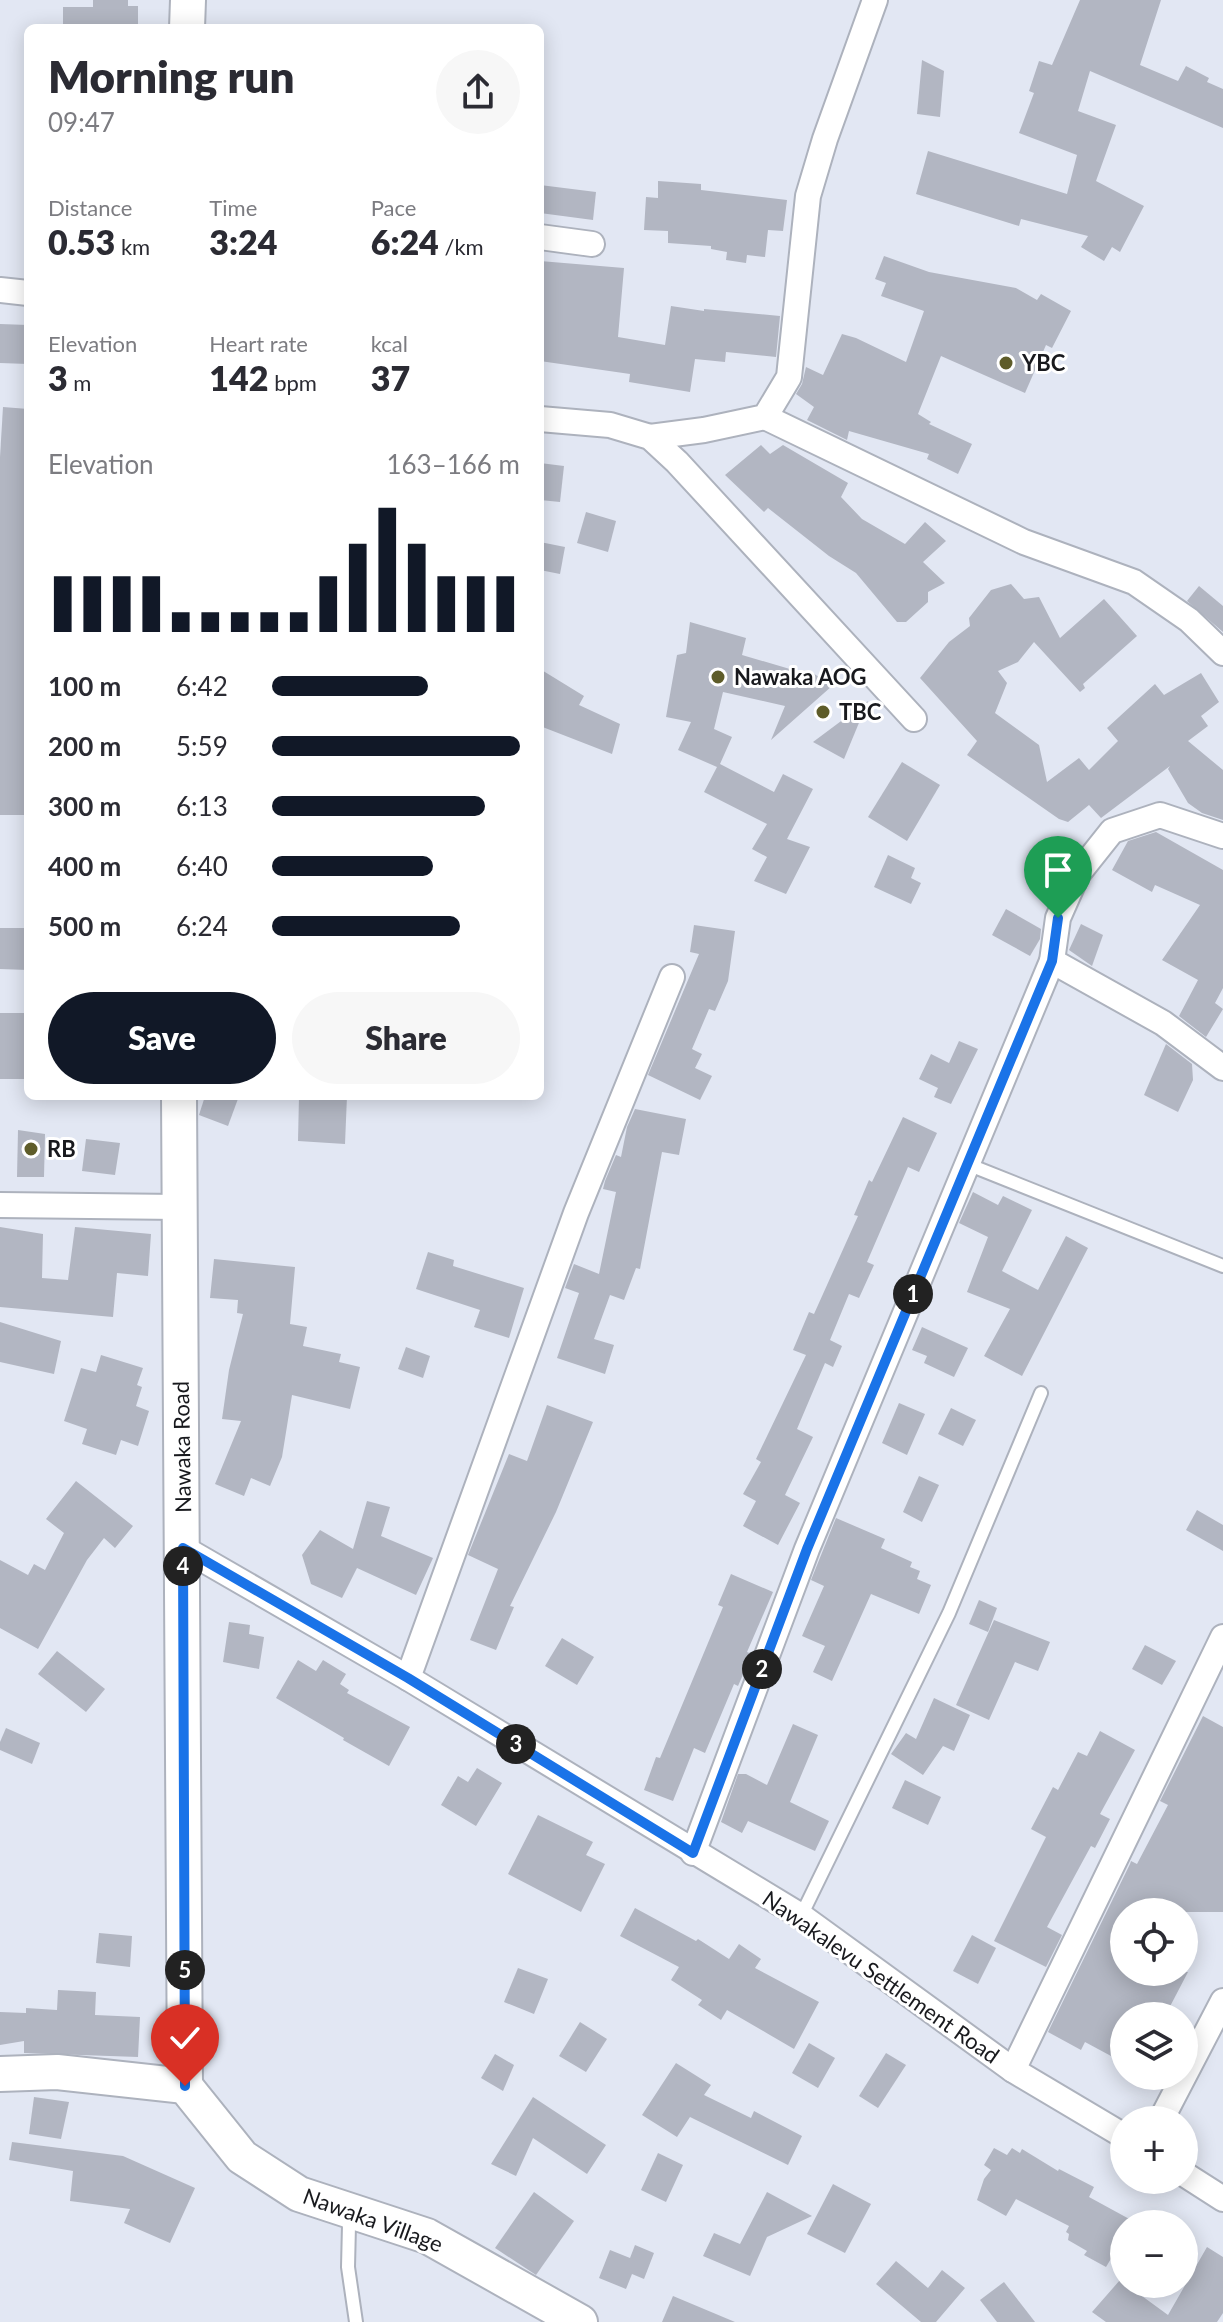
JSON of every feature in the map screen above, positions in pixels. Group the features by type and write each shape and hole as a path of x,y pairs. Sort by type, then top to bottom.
{"street":[{"path":"187,24 188,0"},
{"path":"765,417 789,377 808,196 875,0"},
{"path":"544,238 592,244"},
{"path":"0,290 24,293"},
{"path":"544,419 610,425 650,437 765,417 1024,542 1134,582 1189,620 1223,653"},
{"path":"650,437 677,462 914,719"},
{"path":"693,1853 807,1549 1052,961 1058,918 1077,875 1112,831 1160,815 1223,836"},
{"path":"1052,961 1163,1023 1223,1068"},
{"path":"408,1678 576,1213 672,977"},
{"name":"Nawaka Road","path":"179,1100 185,2086"},
{"path":"0,1205 179,1207"},
{"name":"Nawakalevu Settlement Road","path":"183,1548 408,1678 801,1916 1013,2070 1110,2128"},
{"path":"1013,2070 1223,1637"},
{"path":"1168,2106 1223,2001"},
{"path":"0,2074 57,2072 185,2086"},
{"name":"Nawaka Village","path":"185,2086 242,2157 299,2194 427,2236 580,2322"},
{"path":"1198,2183 1223,2199"}],"lane":[{"path":"967,1164 1223,1266"},
{"path":"801,1916 949,1613 1041,1393"},
{"path":"335,2205 349,2225 348,2267 356,2322"}],"building":[{"path":"93,0 128,0 128,6 138,6 138,24 63,24 63,7 93,7"},
{"path":"1080,0 1161,0 1140,65 1178,81 1186,66 1209,78 1207,82 1223,89 1223,128 1090,71 1078,111 1116,125 1096,181 1144,206 1120,252 1112,247 1104,261 1081,247 1088,236 1021,219 1019,226 916,194 928,151 1067,194 1077,155 1019,133 1034,93 1029,91 1039,61 1052,65"},
{"path":"922,60 944,71 940,117 917,114"},
{"path":"658,181 701,184 701,190 787,200 783,231 768,230 765,257 747,255 746,263 726,260 727,252 711,249 711,246 668,243 668,231 644,230 646,197 658,198"},
{"path":"544,186 596,192 593,220 544,214"},
{"path":"884,256 929,272 1016,288 1037,300 1041,294 1071,311 1052,348 1046,345 1025,393 941,356 918,414 931,422 929,424 972,444 958,474 927,459 929,454 849,431 847,440 807,420 814,407 796,394 806,367 823,375 842,334 906,362 924,311 881,296 886,283 875,279"},
{"path":"544,261 624,268 618,337 665,345 671,306 780,316 776,357 726,352 725,362 695,359 690,392 629,382 630,374 544,362"},
{"path":"0,324 24,325 24,364 0,363"},
{"path":"3,407 24,409 24,815 0,815 0,457"},
{"path":"761,445 770,454 783,445 848,483 841,497 862,519 905,544 925,522 946,541 923,562 945,583 928,592 928,602 906,622 897,622 856,573 768,508 764,512 725,475"},
{"path":"544,464 564,466 560,502 544,500"},
{"path":"586,512 616,521 608,552 577,543"},
{"path":"544,543 565,547 560,574 544,571"},
{"path":"1011,584 1024,599 1039,597 1060,638 1104,599 1137,636 1083,684 1085,688 1080,692 1034,642 1018,662 998,671 1007,683 995,713 1039,745 1047,782 1079,758 1089,770 1118,741 1107,728 1155,684 1164,695 1201,673 1219,702 1201,716 1208,726 1188,741 1223,770 1223,820 1202,813 1188,803 1168,769 1170,766 1101,818 1089,805 1068,822 1059,819 967,755 977,741 920,678 949,642 970,626 969,618 991,590"},
{"path":"1199,586 1223,606 1223,632 1187,601"},
{"path":"690,622 746,638 742,655 813,673 832,686 771,740 785,706 723,692 714,729 732,737 720,764 774,792 783,774 813,789 787,839 810,847 786,894 754,881 767,857 752,849 767,824 704,792 717,767 678,750 691,722 666,717 677,655 686,653"},
{"path":"544,671 584,696 579,705 620,724 612,754 544,728"},
{"path":"868,701 844,759 813,742"},
{"name":"TBC","path":"902,762 940,785 907,841 868,817"},
{"path":"1156,832 1223,870 1223,988 1215,1003 1223,1009 1206,1037 1179,1016 1198,980 1162,960 1200,905 1155,885 1152,892 1112,870 1128,841"},
{"path":"888,855 915,868 911,878 921,883 911,904 874,887"},
{"path":"1006,909 1041,929 1040,939 1030,956 992,935"},
{"path":"1081,924 1103,935 1092,966 1069,950"},
{"path":"694,925 735,931 728,981 715,1011 709,1009 692,1049 702,1054 695,1068 712,1076 700,1100 648,1075 699,954 690,952"},
{"path":"0,928 24,928 24,970 0,969"},
{"path":"0,1013 24,1013 24,1079 0,1079"},
{"path":"959,1041 978,1049 951,1104 934,1097 938,1088 919,1079 931,1054 949,1063"},
{"path":"1166,1044 1192,1064 1193,1080 1178,1112 1144,1095"},
{"path":"204,1100 238,1100 228,1126 199,1115"},
{"path":"299,1100 347,1100 345,1144 298,1141"},
{"path":"635,1109 686,1119 679,1155 662,1152 640,1269 636,1268 624,1300 610,1295 594,1339 614,1345 605,1374 557,1358 579,1293 565,1288 574,1264 599,1274 616,1192 603,1189 616,1155 621,1157 627,1127"},
{"path":"903,1117 937,1133 919,1172 908,1167 867,1262 874,1265 859,1298 849,1294 830,1340 842,1346 833,1367 825,1363 797,1429 813,1437 785,1495 800,1503 778,1545 743,1526 756,1501 743,1494 761,1462 756,1459 806,1355 793,1350 809,1312 814,1314 858,1216 854,1215 869,1180 872,1182"},
{"name":"RB","path":"18,1130 45,1134 44,1177 17,1177"},
{"path":"86,1139 120,1143 115,1175 82,1171"},
{"path":"973,1192 998,1205 1003,1196 1032,1210 1002,1271 1038,1290 1066,1236 1088,1248 1022,1376 984,1356 1010,1309 967,1292 988,1237 959,1223"},
{"path":"0,1227 43,1234 42,1278 68,1280 75,1227 151,1234 148,1276 117,1273 113,1317 0,1307"},
{"path":"428,1252 454,1260 453,1266 524,1288 509,1338 474,1327 480,1310 416,1289"},
{"path":"214,1259 295,1267 290,1324 307,1327 303,1346 341,1354 339,1362 360,1367 350,1409 292,1395 282,1457 270,1486 251,1478 244,1496 215,1484 241,1421 222,1419 229,1370 243,1314 237,1313 238,1300 210,1298"},
{"path":"0,1322 61,1341 54,1374 0,1362"},
{"path":"922,1327 968,1348 954,1377 924,1363 927,1356 912,1350"},
{"path":"406,1347 430,1356 423,1378 398,1369"},
{"path":"101,1355 143,1368 137,1385 142,1387 136,1406 149,1411 138,1446 121,1440 116,1455 82,1444 87,1429 64,1421 81,1368 96,1372"},
{"path":"899,1403 925,1414 907,1455 882,1443"},
{"path":"547,1405 593,1422 556,1512 510,1606 514,1607 496,1650 470,1640 498,1569 468,1555 509,1454 527,1461"},
{"path":"951,1408 976,1420 963,1446 938,1434"},
{"path":"919,1476 939,1485 922,1522 903,1512"},
{"path":"76,1481 133,1526 115,1548 104,1538 87,1560 38,1649 0,1628 0,1560 28,1575 34,1564 45,1570 64,1533 46,1519"},
{"path":"367,1501 390,1507 381,1536 433,1558 416,1595 357,1568 342,1598 311,1584 302,1555 320,1530 353,1549"},
{"path":"1197,1510 1223,1525 1223,1551 1186,1530"},
{"path":"836,1518 885,1539 881,1548 912,1562 910,1567 920,1571 917,1579 931,1585 919,1614 871,1594 832,1681 813,1672 825,1646 802,1636 824,1586 811,1580"},
{"path":"731,1574 773,1592 747,1652 752,1654 738,1686 734,1684 705,1753 694,1748 673,1801 644,1790 723,1607 718,1605"},
{"path":"979,1600 997,1608 988,1632 969,1624"},
{"path":"994,1620 1050,1642 1038,1671 1015,1662 989,1720 956,1705"},
{"path":"229,1622 250,1625 249,1634 264,1637 259,1669 223,1662"},
{"path":"562,1638 594,1657 577,1685 545,1666"},
{"path":"1145,1645 1176,1661 1162,1685 1132,1669"},
{"path":"57,1651 105,1689 86,1712 38,1674"},
{"path":"298,1660 316,1671 323,1660 346,1674 340,1684 349,1690 347,1693 410,1727 389,1766 276,1698"},
{"path":"934,1698 970,1715 954,1751 943,1746 923,1775 891,1754 906,1733 916,1739"},
{"path":"1203,1716 1223,1727 1223,1912 1198,1912 1198,1898 1113,1898 1131,1861 1137,1864 1168,1805 1160,1801"},
{"path":"793,1724 818,1735 790,1802 829,1821 815,1851 748,1821 742,1833 721,1822 738,1774 746,1774 767,1785"},
{"path":"6,1728 40,1743 32,1764 0,1750"},
{"path":"1100,1731 1135,1750 1100,1814 1110,1819 1095,1848 1091,1846 1047,1927 1062,1935 1046,1967 994,1941 1046,1837 1031,1829 1053,1787 1058,1790 1078,1752 1087,1756"},
{"path":"477,1768 502,1783 476,1826 441,1805 458,1776 468,1782"},
{"path":"905,1780 941,1797 928,1825 892,1808"},
{"path":"538,1815 593,1842 586,1855 605,1864 581,1912 508,1874"},
{"path":"1110,1904 1110,1986 1181,1986 1172,2002 1110,2002 1110,2055 1085,2042 1081,2050 1048,2032"},
{"path":"635,1908 696,1941 698,1939 729,1959 739,1944 761,1959 755,1968 819,2002 794,2049 727,2010 721,2020 698,2005 702,2000 671,1980 679,1967 620,1936"},
{"path":"99,1933 132,1936 130,1967 96,1963"},
{"path":"972,1935 996,1948 978,1984 953,1971"},
{"path":"518,1968 548,1979 534,2014 504,2002"},
{"path":"58,1990 96,1992 95,2015 140,2017 138,2057 24,2053 24,2041 0,2045 0,2012 26,2013 26,2008 57,2010"},
{"path":"580,2022 607,2039 586,2072 559,2056"},
{"path":"809,2043 835,2058 818,2088 792,2073"},
{"path":"886,2053 906,2065 878,2108 859,2096"},
{"path":"495,2054 514,2065 503,2091 481,2078"},
{"path":"676,2063 711,2085 704,2095 751,2118 754,2111 802,2136 788,2165 690,2117 677,2137 642,2115"},
{"path":"34,2097 69,2102 61,2139 29,2134"},
{"path":"533,2097 606,2145 587,2174 533,2138 516,2176 491,2164"},
{"path":"12,2142 123,2156 195,2188 170,2243 124,2223 130,2209 70,2201 73,2171 9,2160"},
{"path":"994,2148 1007,2155 1012,2148 1020,2153 1022,2149 1058,2171 1094,2187 1089,2197 1113,2210 1110,2210 1110,2260 1106,2267 1084,2255 1087,2251 1068,2240 1069,2234 1066,2232 1069,2226 1016,2199 1006,2216 977,2200 984,2179 991,2170 984,2165"},
{"path":"658,2153 683,2165 666,2202 641,2190"},
{"path":"833,2184 871,2204 845,2253 807,2234"},
{"path":"534,2192 574,2221 536,2275 495,2248"},
{"path":"767,2192 812,2216 767,2237 750,2276 703,2256 714,2233 740,2244"},
{"path":"635,2245 654,2253 644,2279 632,2274 626,2289 599,2278 610,2250 630,2258"},
{"path":"1207,2247 1223,2257 1223,2313 1217,2322 1106,2322 1092,2312 1110,2291 1110,2298 1145,2298 1168,2315 1178,2298 1198,2298 1198,2263"},
{"path":"896,2261 928,2288 942,2270 965,2288 936,2322 921,2322 876,2284"},
{"path":"1004,2282 1035,2322 997,2322 980,2300"},
{"path":"673,2296 735,2322 662,2322"}],"place":[{"name":"YBC","path":"1006,363"},
{"name":"Nawaka AOG","path":"718,677"},
{"name":"TBC","path":"823,712"},
{"name":"RB","path":"31,1149"}],"route":[{"path":"185,2086 183,1548 408,1678 693,1853 807,1549 1052,961 1058,918"}]}
